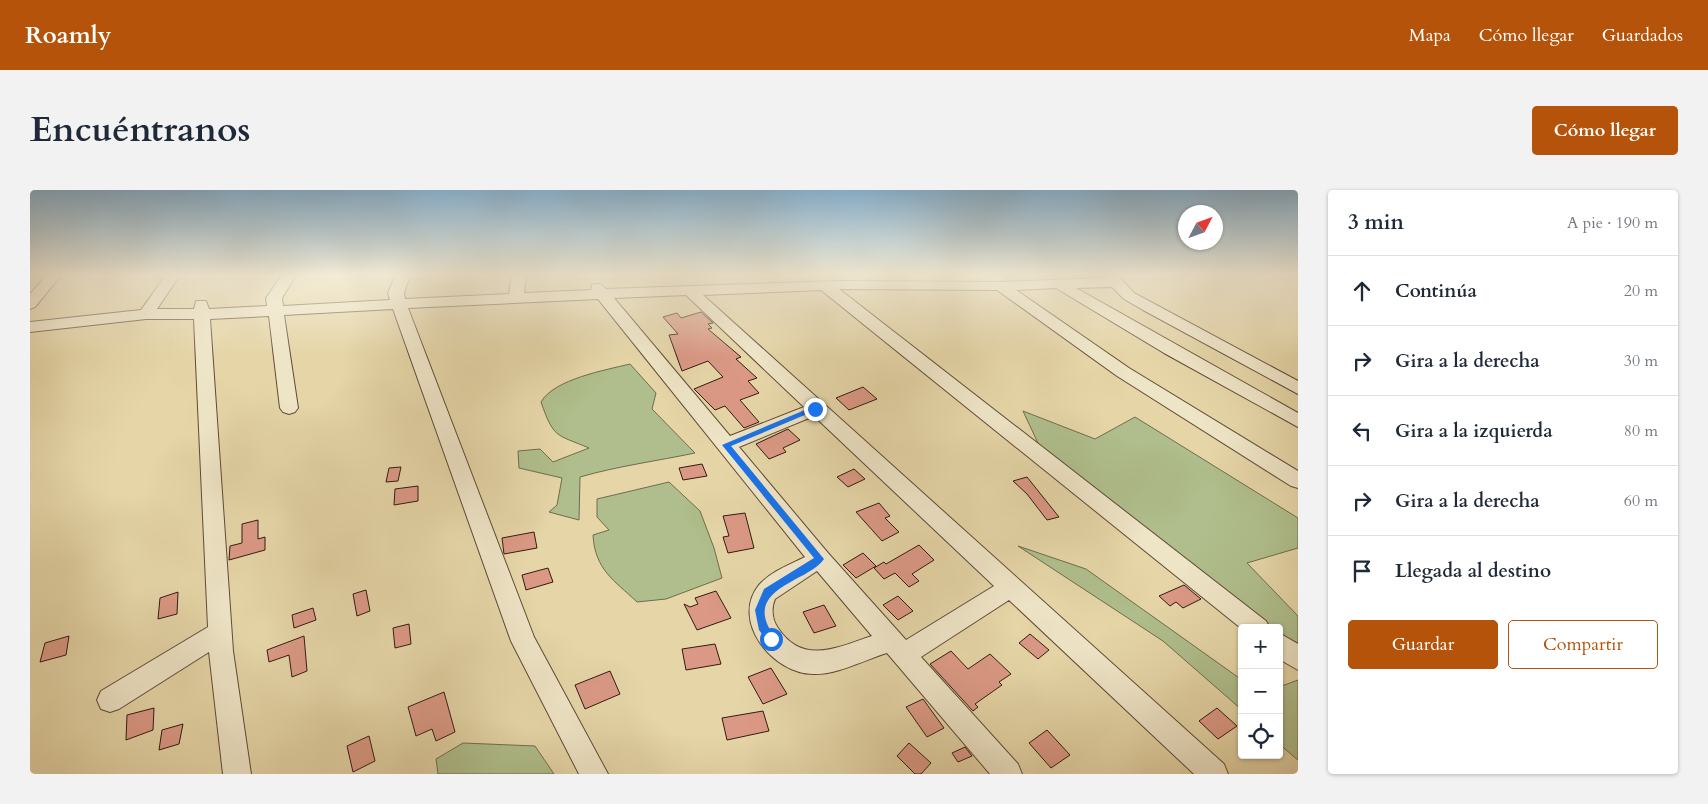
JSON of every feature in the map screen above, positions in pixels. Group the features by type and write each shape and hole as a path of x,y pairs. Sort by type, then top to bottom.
{"street":[{"path":"30,327 149,310 154,302"},
{"path":"30,318 290,302"},
{"path":"403,302 523,641 594,774"},
{"path":"609,302 820,559 1008,774"},
{"path":"701,302 1009,588 1214,774"},
{"path":"858,302 1253,624"},
{"path":"1023,302 1123,372 1298,481"},
{"path":"1090,302 1298,421"},
{"path":"1140,302 1298,388"},
{"path":"274,304 290,408"},
{"path":"201,309 220,632 237,774"},
{"path":"726,445 815,409"},
{"path":"820,559 768,592 760,610 763,627 771,639 794,658 813,663 897,648 1009,588"},
{"path":"110,700 220,632"},
{"path":"1283,647 1298,659"}],"green space":[{"path":"630,364 656,393 652,409 695,453 580,477 579,520 549,512 557,505 562,478 519,468 518,451 540,449 553,462 589,448 558,434 549,423 541,402 557,387 569,381"},
{"path":"1023,411 1095,439 1135,417 1298,518 1298,548 1247,563 1298,616 1298,665 1283,654 1283,624 1245,624 1051,471"},
{"path":"669,482 700,511 714,548 722,578 666,599 637,602 613,580 597,557 593,535 609,530 597,517 597,499"},
{"path":"1018,546 1086,569 1238,677 1238,707 1163,641"},
{"path":"1298,680 1298,760 1283,747 1283,686"},
{"path":"463,743 535,746 554,774 438,774 436,759"}],"building":[{"path":"701,312 713,323 708,324 712,328 708,329 741,357 736,359 757,378 748,381 759,393 740,400 759,422 744,428 725,406 715,410 694,389 723,377 708,361 682,371 669,335 678,334 663,317 677,313 681,318"},
{"path":"863,387 877,399 849,410 836,398"},
{"path":"788,429 800,440 783,448 786,452 769,459 756,444"},
{"path":"702,464 707,476 683,480 679,468"},
{"path":"401,467 398,481 386,482 389,468"},
{"path":"854,469 865,479 848,487 837,477"},
{"path":"1027,477 1059,517 1047,520 1027,494 1013,481"},
{"path":"418,486 418,501 394,505 395,489"},
{"path":"879,503 890,516 885,518 899,532 882,541 856,512"},
{"path":"745,513 754,548 728,553 723,537 729,536 723,516"},
{"path":"258,520 258,539 265,537 265,550 229,560 230,546 242,543 242,524"},
{"path":"534,532 537,548 504,554 502,538"},
{"path":"919,545 934,560 912,574 919,581 909,587 895,573 884,579 874,568 884,562 886,564"},
{"path":"863,553 876,566 856,578 843,565"},
{"path":"548,568 553,582 526,590 522,575"},
{"path":"1184,585 1201,599 1183,608 1176,602 1170,606 1159,596"},
{"path":"366,590 370,611 357,616 353,594"},
{"path":"716,591 731,618 697,630 684,604 690,607 698,604 695,598"},
{"path":"178,592 177,614 158,619 160,598"},
{"path":"898,596 913,611 898,620 883,605"},
{"path":"824,605 836,626 814,633 803,612"},
{"path":"313,608 316,620 294,628 292,615"},
{"path":"409,624 411,644 395,648 393,628"},
{"path":"1030,634 1049,650 1038,659 1019,643"},
{"path":"69,636 66,655 40,662 45,643"},
{"path":"304,636 307,671 292,677 289,655 269,662 267,650"},
{"path":"715,644 721,664 686,670 682,649"},
{"path":"951,651 968,669 990,654 1011,674 999,682 1002,685 975,704 978,707 973,711 930,664"},
{"path":"771,668 787,694 763,704 748,677"},
{"path":"610,671 620,694 585,709 575,685"},
{"path":"444,692 455,732 436,741 432,729 416,736 408,707"},
{"path":"923,699 944,728 927,737 906,707"},
{"path":"154,708 153,730 126,740 127,715"},
{"path":"1217,708 1237,726 1218,739 1199,721"},
{"path":"763,711 769,731 727,740 722,718"},
{"path":"183,724 179,744 159,750 162,730"},
{"path":"1047,730 1070,755 1051,768 1029,743"},
{"path":"369,736 375,761 353,772 347,746"},
{"path":"909,743 931,763 921,774 915,774 897,756"},
{"path":"965,747 972,756 958,762 952,753"}],"route":[{"path":"771,639 763,627 760,610 768,592 820,559 726,445 815,409"}]}
